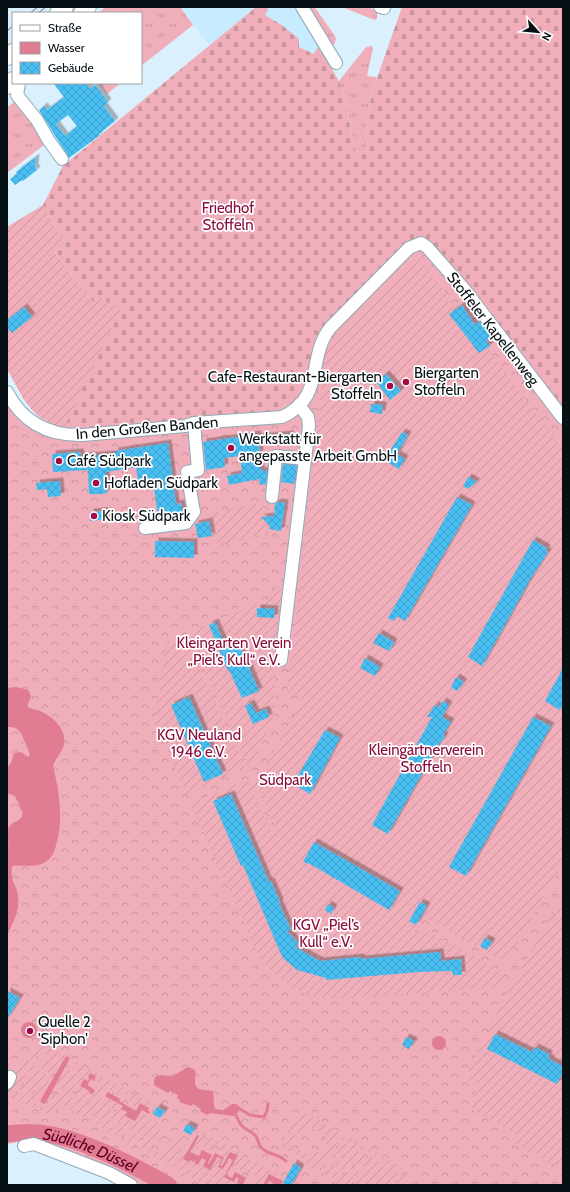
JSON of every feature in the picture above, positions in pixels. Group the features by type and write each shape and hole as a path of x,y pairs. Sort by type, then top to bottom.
{"street":[{"path":"302,7 336,63"},
{"path":"13,89 37,120 50,143 62,158"},
{"name":"In den Großen Banden","path":"7,392 16,407 28,420 44,429 66,435 83,435 185,426 194,423 282,418 300,405 307,396 311,388 318,352 325,334 409,248 421,243"},
{"name":"Stoffeler Kapellenweg","path":"421,243 427,247 464,289 563,418"},
{"path":"281,660 309,426 308,418 300,405"},
{"path":"145,528 186,523 194,512 187,472 198,470 194,423"},
{"path":"272,497 276,456 305,459"},
{"path":"24,1146 34,1144 109,1173 131,1185"}],"shaded area":[{"path":"180,7 256,7 209,45"},
{"path":"266,7 296,7 319,45 314,54 299,47 283,26 265,15 267,9"}],"green space":[{"path":"105,7 180,7 193,25 142,65 142,12 100,12"},
{"name":"Friedhof Stoffeln","path":"256,7 266,7 268,9 265,15 283,26 299,39 299,47 314,54 319,45 342,87 357,158 368,150 366,129 371,95 402,7 563,7 563,417 428,247 410,247 329,327 311,388 276,418 63,430 93,302 55,253 66,244 43,205 63,166"},
{"path":"307,7 314,7 316,9 335,36 336,39 334,45 331,44"},
{"path":"342,7 368,7 377,11 377,18 376,20 372,19"},
{"path":"372,46 373,48 367,76 377,77 371,95 366,129 368,150 357,158 342,87 339,81 366,47"},
{"path":"99,84 120,84 107,94"},
{"path":"18,98 48,142 7,173 7,108"},
{"path":"43,205 66,244 55,253 93,302 101,298 121,309 63,430 39,417 33,411 24,400 7,369 7,227"},
{"name":"Südpark","path":"410,247 428,247 563,417 563,1185 166,1185 100,1150 83,1143 47,1133 7,1130 7,389 20,408 41,423 63,430 276,418 322,339"},
{"name":"Kleingärtnerverein Stoffeln","path":"417,256 450,298 447,300 486,352 489,350 563,449 563,863 506,963 423,916 415,931 427,930 506,974 498,987 339,999 313,997 295,990 266,967 255,948 191,804 248,779 270,829 278,834 255,784 259,776 245,768 187,794 154,722 167,642 185,635 244,766 260,775 302,700 287,691 326,351 330,340"},
{"path":"263,503 269,534 218,545 212,513"},
{"name":"Kleingarten Verein „Piel’s Kull“ e.V.","path":"275,588 286,589 278,660 269,662 275,675 275,710 255,762 247,765 188,633 271,598 275,594"},
{"path":"563,896 563,1170 512,1141 516,1134 468,1107 479,1084 466,1077 502,1002"},
{"path":"46,1045 66,1056 62,1063 45,1053 43,1057 38,1055 34,1061 26,1057 28,1052 45,1047"},
{"path":"46,1056 58,1063 52,1074 39,1067"},
{"path":"24,1058 35,1065 30,1073 27,1071 17,1091 28,1097 31,1092 38,1096 34,1103 45,1109 54,1093 59,1096 62,1089 56,1085 65,1068 80,1076 71,1092 74,1094 69,1104 74,1107 76,1104 88,1110 91,1104 89,1103 99,1085 105,1088 100,1098 103,1100 99,1107 97,1106 90,1119 95,1122 97,1119 114,1129 117,1124 126,1128 123,1134 137,1142 135,1146 59,1103 52,1116 7,1096 7,1088"},
{"path":"77,1062 99,1074 97,1077 90,1073 87,1078 76,1072 78,1067 75,1066"},
{"path":"36,1068 46,1074 43,1079 50,1083 43,1097 30,1090 28,1094 20,1090 27,1078 30,1079"},
{"path":"100,1075 132,1093 130,1097 120,1092 119,1095 96,1082"},
{"path":"81,1076 84,1078 80,1086 90,1091 89,1093 93,1095 86,1108 72,1101 78,1090 74,1088"},
{"path":"134,1093 157,1107 156,1109 140,1103 137,1108 128,1103"},
{"path":"108,1098 118,1104 115,1109 112,1108 108,1114 110,1115 109,1119 116,1123 113,1127 93,1116 97,1108 99,1109 104,1100"},
{"path":"119,1105 123,1106 136,1121 140,1112 151,1118 148,1123 143,1121 136,1133 110,1118 112,1115 110,1114 112,1110 116,1111"},
{"path":"300,1110 342,1134 321,1172 302,1161 302,1158 280,1146","holes":["309,1126 314,1131 318,1130 326,1137 324,1142 325,1147 321,1154 313,1150 309,1156 292,1146 291,1142 297,1132 304,1132"]},
{"path":"23,1117 186,1185 142,1185 114,1170 36,1139 7,1144 7,1122"},
{"path":"153,1120 162,1124 159,1129 166,1133 162,1142 154,1138 149,1147 162,1154 164,1152 166,1153 169,1148 166,1146 168,1137 172,1140 170,1143 177,1133 187,1138 173,1163 177,1165 179,1163 195,1173 197,1171 222,1185 205,1185 136,1146 137,1144 141,1146 145,1140 143,1138"},
{"path":"143,1123 149,1126 140,1142 130,1137 132,1133 136,1135"},
{"path":"195,1128 222,1143 220,1146 193,1131"},
{"path":"345,1135 412,1173 405,1185 396,1185 401,1176 403,1177 405,1172 400,1169 399,1170 368,1151 366,1153 361,1150 362,1147 360,1150 350,1144 351,1141 349,1143 342,1140"},
{"path":"199,1136 215,1145 211,1151 201,1146 199,1149 194,1146"},
{"path":"342,1141 348,1145 336,1166 330,1163"},
{"path":"223,1143 241,1153 239,1157 230,1152 227,1157 219,1152"},
{"path":"185,1144 191,1147 183,1159 190,1160 198,1165 202,1158 206,1160 210,1169 217,1157 222,1159 218,1166 223,1169 227,1160 231,1163 224,1177 234,1182 236,1177 239,1179 240,1185 225,1185 192,1167 191,1169 176,1161"},
{"path":"349,1145 359,1151 347,1173 337,1167"},
{"path":"360,1151 367,1156 356,1176 354,1176 349,1173"},
{"path":"241,1154 286,1179 284,1182 269,1174 263,1185 249,1184 255,1175 245,1173 234,1167"},
{"path":"369,1156 400,1174 394,1185 353,1185"},
{"path":"329,1164 338,1169 337,1174 341,1176 345,1173 353,1177 354,1179 351,1185 336,1185 338,1181 323,1174"}],"water":[{"path":"16,687 29,691 31,697 27,706 52,718 60,726 64,736 64,742 63,748 53,765 60,805 60,825 55,849 47,861 39,865 12,867 12,877 17,893 18,907 7,936 7,833 9,827 21,819 23,814 15,796 7,793 7,768 11,763 14,753 21,752 28,757 30,755 21,733 15,728 7,727 7,688"},
{"path":"29,1022 36,1027 37,1030 32,1037 29,1038 22,1033 21,1030 26,1023"},
{"path":"439,1036 444,1038 446,1043 444,1048 439,1050 434,1048 432,1043 434,1038"},
{"path":"66,1056 70,1058 45,1104 40,1101"},
{"path":"188,1067 195,1070 195,1083 197,1088 213,1091 215,1109 223,1110 232,1104 236,1104 240,1107 239,1111 234,1116 210,1113 207,1115 193,1104 191,1106 179,1102 180,1100 177,1098 178,1095 170,1091 168,1093 154,1085 156,1076 173,1076"},
{"path":"90,1073 96,1076 94,1081 91,1079 87,1085 95,1090 92,1094 89,1093 90,1091 80,1086 84,1079 88,1081"},
{"path":"108,1092 120,1099 119,1101 136,1111 140,1103 149,1108 149,1114 142,1110 135,1121 125,1116 127,1112 121,1109 123,1106 105,1096"},
{"path":"197,1135 199,1136 190,1152 199,1156 202,1150 212,1155 208,1163 209,1164 215,1153 224,1158 220,1165 222,1166 230,1152 238,1155 226,1175 232,1178 235,1172 246,1178 243,1185 240,1185 237,1182 239,1179 236,1177 234,1182 224,1177 233,1160 229,1158 223,1169 218,1167 222,1159 217,1157 210,1170 203,1166 206,1160 202,1158 198,1165 195,1163 195,1160 194,1162 190,1160 189,1162 183,1159"},
{"path":"269,1174 283,1181 281,1185 273,1185 274,1183 269,1181 267,1185 263,1185"}],"building":[{"path":"54,84 87,84 90,89 95,85 108,102 104,106 115,121 99,134 100,135 69,158 39,110 44,106 47,110 64,97","holes":["68,115 77,126 65,136 56,124"]},
{"path":"36,157 35,167 37,170 23,181 22,180 15,185 10,179 17,174 16,172"},
{"path":"462,305 475,325 479,321 491,337 486,341 490,346 479,353 449,314"},
{"path":"24,307 32,317 12,333 7,327 7,320"},
{"path":"386,374 401,391 390,400 376,382"},
{"path":"371,404 383,405 382,414 370,412"},
{"path":"402,432 408,435 397,454 405,459 399,469 384,460"},
{"name":"Werkstatt für angepasste Arbeit GmbH","path":"257,434 258,437 290,434 291,442 259,445 261,471 266,470 267,473 266,484 260,485 259,479 229,485 227,476 242,473 240,456 224,458 225,467 206,470 203,442"},
{"path":"168,443 176,504 181,503 183,513 158,517 153,480 138,482 136,467 106,472 107,493 101,494 89,494 88,470 53,472 52,454 80,452 81,456 115,454 115,451"},
{"path":"283,464 297,466 294,484 281,482"},
{"path":"468,477 477,482 468,489 463,486"},
{"path":"60,481 61,496 48,497 47,489 37,490 36,483"},
{"path":"457,497 472,505 405,621 397,616 394,621 388,618"},
{"path":"278,502 285,503 281,531 269,529 270,526 261,517 274,516 275,504"},
{"path":"108,511 108,519 90,521 90,512"},
{"path":"209,521 212,536 198,538 195,524"},
{"path":"533,540 547,548 546,551 548,552 531,578 482,666 468,657"},
{"path":"155,541 194,542 194,558 155,557"},
{"path":"257,608 275,609 274,618 257,617"},
{"path":"215,622 226,647 238,642 259,691 242,698 229,670 228,671 209,625"},
{"path":"379,633 394,642 389,651 373,643"},
{"path":"365,658 380,667 375,676 360,668"},
{"path":"563,668 563,704 560,710 545,701"},
{"path":"456,677 464,682 457,691 451,687"},
{"path":"189,697 223,774 204,782 171,705"},
{"path":"443,701 449,705 442,717 451,722 443,735 445,736 441,743 440,742 388,834 372,825 432,717 427,717 435,705 439,707"},
{"path":"251,703 256,713 266,709 269,717 253,724 245,706"},
{"path":"533,717 551,726 466,876 449,867"},
{"path":"325,730 340,738 310,794 293,784"},
{"path":"231,794 269,882 271,881 280,902 279,903 291,930 287,931 299,944 295,947 320,961 440,952 441,961 461,959 462,975 453,975 452,971 418,972 326,980 326,978 297,970 283,958 243,865 241,866 213,801"},
{"path":"314,842 400,891 389,910 310,864 303,862"},
{"path":"420,902 427,906 416,925 409,921"},
{"path":"328,904 334,908 331,914 325,910"},
{"path":"485,938 492,942 487,950 480,946"},
{"path":"7,991 20,998 7,1019"},
{"path":"495,1034 532,1052 535,1047 549,1054 548,1057 551,1059 550,1060 563,1066 563,1072 557,1084 487,1049"},
{"path":"406,1037 414,1041 409,1049 402,1045"},
{"path":"157,1107 165,1111 160,1118 153,1114"},
{"path":"187,1124 195,1128 191,1135 183,1131"},
{"path":"294,1163 301,1168 291,1185 282,1185"}],"waterway":[{"path":"240,1109 250,1115 264,1117 268,1104"},
{"path":"236,1115 242,1126 256,1137 262,1148 286,1161"},
{"name":"Südliche Düssel","path":"7,1134 36,1133 67,1138 97,1149 168,1185"}],"tram line":[{"path":"31,12 38,7"},
{"path":"39,12 46,7"},
{"path":"7,31 12,27"}],"place":[{"name":"Biergarten Stoffeln","path":"406,382"},
{"name":"Cafe-Restaurant-Biergarten Stoffeln","path":"390,386"},
{"name":"Werkstatt für angepasste Arbeit GmbH","path":"231,448"},
{"name":"Café Südpark","path":"59,461"},
{"name":"Hofladen Südpark","path":"96,483"},
{"name":"Kiosk Südpark","path":"94,516"},
{"name":"Quelle 2 'Siphon'","path":"30,1031"}],"park label":[{"name":"KGV Neuland 1946 e.V.","path":"199,744"},
{"name":"KGV „Piel’s Kull“ e.V.","path":"326,934"}]}
